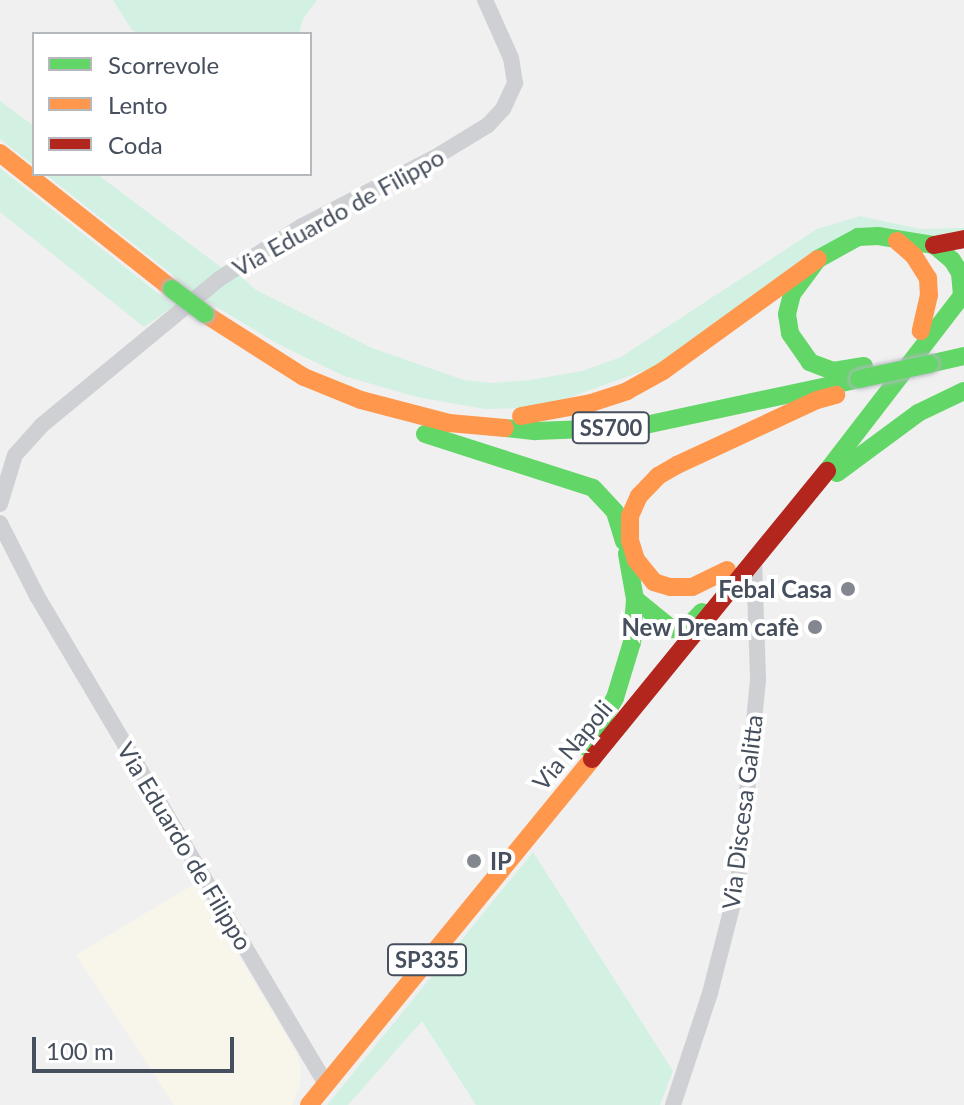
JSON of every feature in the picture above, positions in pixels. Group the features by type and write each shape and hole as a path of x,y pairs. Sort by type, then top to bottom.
{"main road":[{"name":"SS700","path":"0,153 238,339 327,387 361,400 449,423 567,431 674,421 854,385 964,356"},
{"path":"361,400 394,398 489,417 536,415 591,403 627,391 663,371 818,259 858,237 878,236 934,245 964,239"},
{"path":"897,241 914,256 928,278 939,288 963,295 960,273 952,260 934,245"},
{"path":"818,259 792,294 787,314 798,349 810,362 833,371 873,364"},
{"path":"921,331 929,295 928,278"},
{"name":"Via Napoli","path":"545,815 586,747 727,570 921,331 963,295"},
{"name":"Via Napoli","path":"545,815 780,529 963,295"},
{"path":"929,364 964,345"},
{"path":"929,364 964,366"},
{"path":"727,570 692,587 670,587 654,582 636,560 630,540 630,516 639,496 658,476 677,465 854,385"},
{"path":"327,387 348,406 593,488 615,512 635,599 632,642 615,698 586,747"},
{"path":"803,500 918,413 964,391"},
{"path":"635,599 665,626 681,628 695,621 742,562 780,529"},
{"name":"SP335","path":"309,1105 545,815"}],"street":[{"name":"Via Eduardo de Filippo","path":"0,504 15,455 42,425 219,279 302,226 434,158 488,125 503,109 515,83 511,58 485,0"},
{"name":"Via Eduardo de Filippo","path":"0,523 37,596 326,1084"},
{"name":"Via Discesa Galitta","path":"673,1105 710,993 738,884 758,679 754,559"}],"shaded area":[{"path":"196,883 297,1054 301,1069 300,1085 292,1105 174,1105 76,955"}],"green space":[{"path":"113,0 317,0 303,19 300,32 135,32"},
{"path":"0,101 32,125 32,164 0,139"},
{"path":"0,168 174,306 144,327 0,212"},
{"path":"48,176 100,176 222,268 194,292"},
{"path":"860,216 920,229 964,228 964,234 939,238 889,228 660,365 540,408 485,409 417,397 344,376 276,343 202,298 237,273 256,290 372,348 464,380 493,383 530,380 582,371 621,357 817,229"},
{"path":"533,852 673,1071 660,1105 476,1105 422,1021 348,1105 327,1105"}],"traffic: fast":[{"path":"864,366 833,371 810,362 790,333 787,314 792,294 818,259 858,237 878,236 934,245 952,260 960,273 962,296"},
{"path":"172,289 205,314"},
{"path":"827,471 962,296"},
{"path":"929,364 964,356"},
{"path":"859,379 929,364"},
{"path":"505,428 536,431 636,427 859,379"},
{"path":"837,473 918,413 964,391"},
{"path":"425,434 593,488 615,512 624,542"},
{"path":"586,747 615,698 632,642 635,599 627,554"},
{"path":"635,599 672,629 690,624 702,612"}],"traffic: slow":[{"path":"0,153 172,289"},
{"path":"897,241 914,256 928,278 929,295 921,331"},
{"path":"521,416 591,403 627,391 663,371 818,259"},
{"path":"205,314 304,377 361,400 449,423 505,428"},
{"path":"727,570 692,587 670,587 654,582 636,560 630,540 630,516 639,496 658,476 677,465 817,400 836,395"},
{"path":"309,1105 592,759"}],"traffic: jam":[{"path":"934,245 964,239"},
{"path":"592,759 827,471"}],"place":[{"name":"Febal Casa","path":"848,589"},
{"name":"New Dream cafè","path":"815,627"},
{"name":"IP","path":"474,861"}]}
